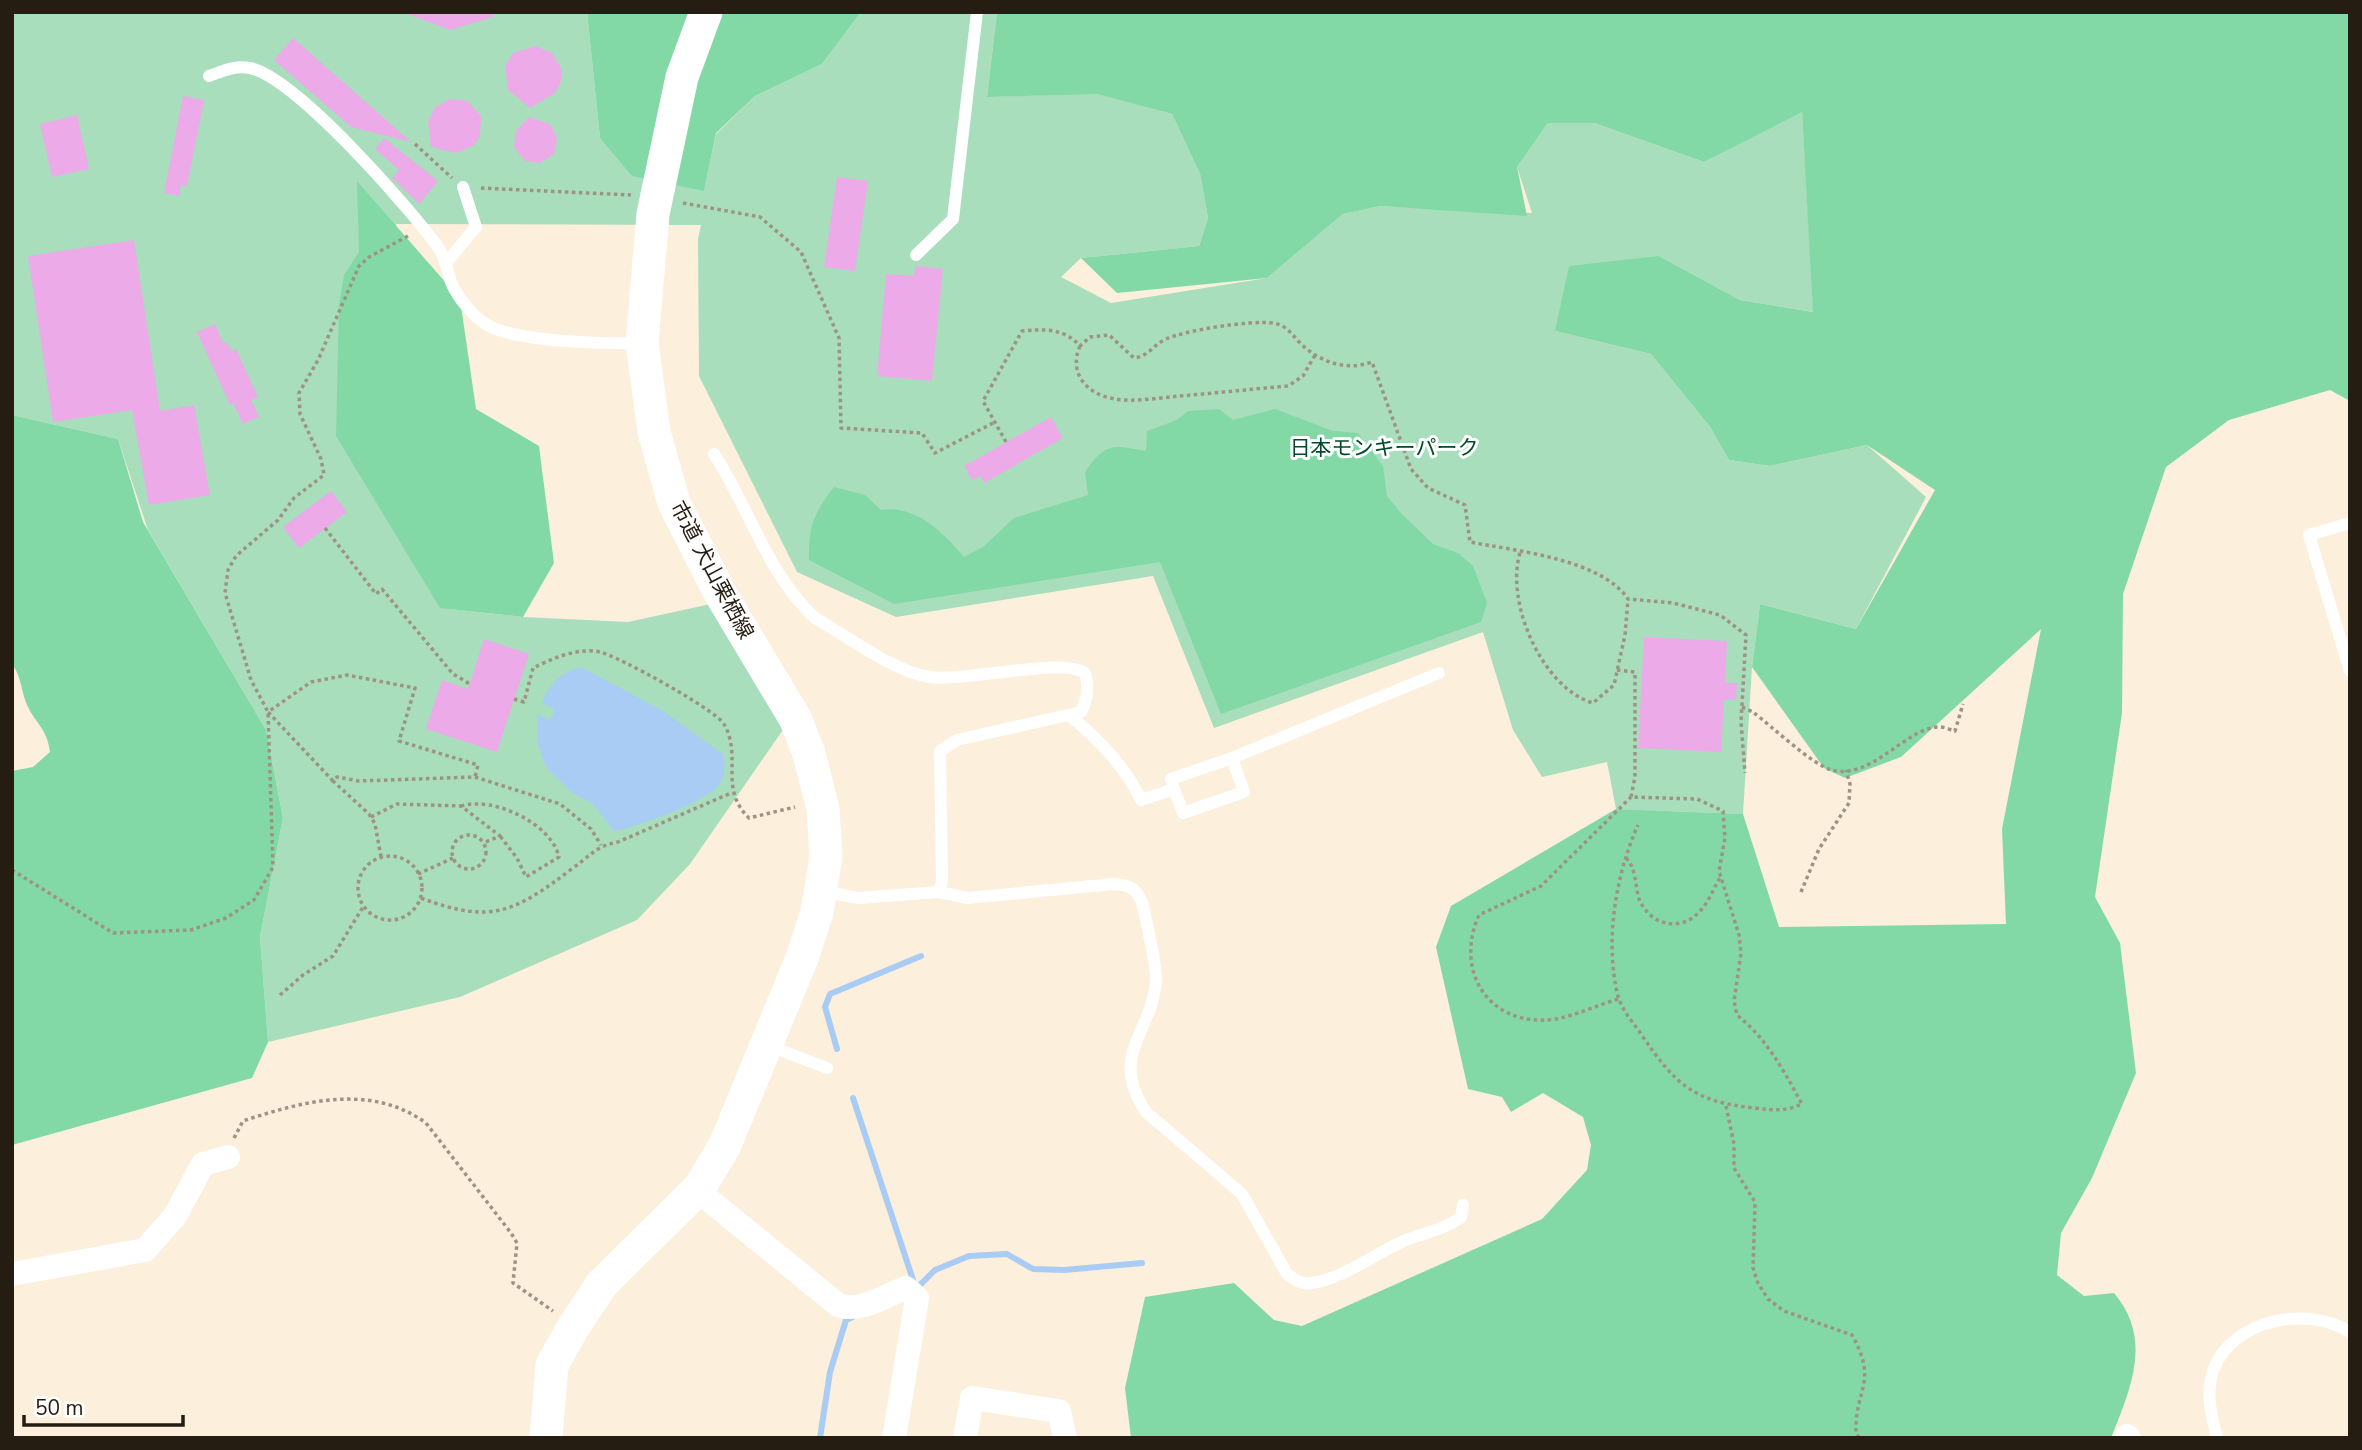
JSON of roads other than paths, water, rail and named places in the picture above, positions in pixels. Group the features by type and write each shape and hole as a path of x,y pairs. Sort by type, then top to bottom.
{"street":[{"name":"市道 犬山栗栖線","path":"546,1438 552,1365 602,1284 697,1190 725,1145 766,1045 819,901 825,827 809,754 796,720 720,593 674,503 654,432 642,343 653,214 682,77 706,12"},
{"path":"12,1274 145,1250 175,1216 203,1164 228,1157"},
{"path":"697,1190 838,1305 851,1309 863,1307 906,1288 917,1298 894,1438"},
{"path":"965,1438 972,1398 1059,1411 1065,1438"}],"lane":[{"path":"916,255 953,219 977,12"},
{"path":"209,76 235,67 269,75 347,142 440,249 452,283 471,311 488,326 516,334 589,344 642,343"},
{"path":"446,263 476,227 463,187"},
{"path":"714,454 732,482 764,548 794,594 815,618 902,669 926,677 963,678 1076,668 1085,673 1087,700 1081,712 957,740 940,751 942,881 939,892"},
{"path":"2350,523 2309,535 2350,671"},
{"path":"1232,758 1244,792 1183,813 1171,779 1232,758 1439,673"},
{"path":"1070,716 1133,783 1141,800 1174,789"},
{"path":"819,901 939,892 968,898 1113,884 1129,885 1138,892 1142,902 1156,977 1154,992 1131,1055 1129,1068 1136,1097 1146,1112 1242,1194 1287,1274 1298,1283 1311,1284 1328,1278 1405,1241 1452,1224 1461,1217 1463,1205"},
{"path":"766,1045 827,1068"},
{"path":"2217,1438 2209,1403 2209,1384 2220,1357 2235,1342 2249,1332 2298,1317 2327,1321 2350,1332"}],"water":[{"path":"577,668 585,669 663,711 723,754 723,778 719,785 701,799 686,806 614,831 593,804 572,793 546,767 537,741 537,714 550,720 555,710 542,703 547,691 560,677"}],"waterway":[{"path":"837,1049 825,1007 830,994 921,956"},
{"path":"853,1098 916,1289 935,1270 969,1256 1007,1254 1033,1269 1064,1270 1142,1263"},
{"path":"820,1438 830,1372 846,1320 853,1317"}],"park label":[{"name":"日本モンキーパーク","path":"1384,448"}]}
